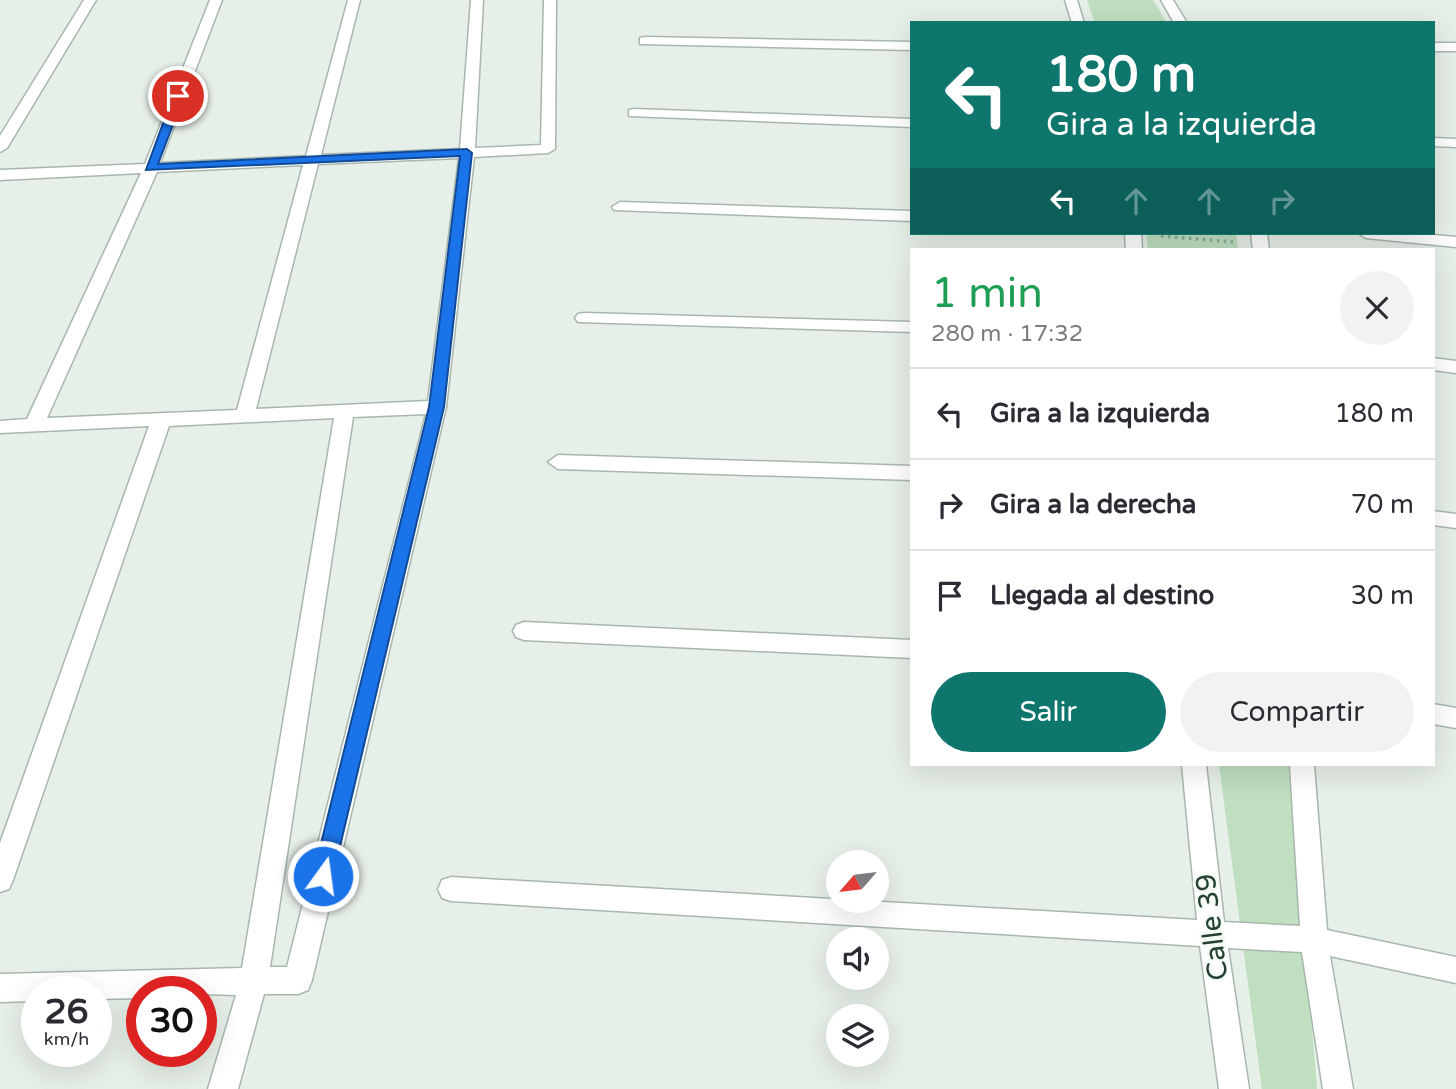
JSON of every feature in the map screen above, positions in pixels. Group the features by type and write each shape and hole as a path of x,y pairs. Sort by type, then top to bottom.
{"street":[{"path":"0,148 90,0"},
{"path":"34,426 150,168 216,0"},
{"path":"245,416 354,0"},
{"path":"0,988 298,980 437,407 467,153 477,0"},
{"path":"0,175 548,149 550,0"},
{"path":"1071,0 1077,21"},
{"path":"1167,0 1180,21"},
{"path":"645,41 910,46"},
{"path":"1435,47 1456,47"},
{"path":"634,113 910,123"},
{"path":"1435,142 1456,143"},
{"path":"620,207 910,216"},
{"path":"1386,235 1456,242"},
{"path":"584,318 910,327"},
{"path":"1435,364 1456,367"},
{"path":"0,427 437,407"},
{"path":"223,1089 254,982 344,412"},
{"path":"0,880 161,420"},
{"path":"558,462 910,473"},
{"path":"1435,518 1456,521"},
{"path":"524,631 910,649"},
{"path":"1435,714 1456,718"},
{"name":"Calle 39","path":"1194,766 1212,934 1234,1089"},
{"path":"1302,766 1314,940 1338,1089"},
{"path":"451,889 1314,940 1456,970"}],"path":[{"path":"1159,235 1261,243"}],"green space":[{"path":"1087,0 1153,0 1166,21 1094,21"},
{"path":"1146,235 1236,235 1238,248 1148,248"},
{"path":"1219,766 1290,766 1317,1089 1262,1089"}],"route":[{"path":"178,96 150,168 467,153 437,407 323,876"}]}
